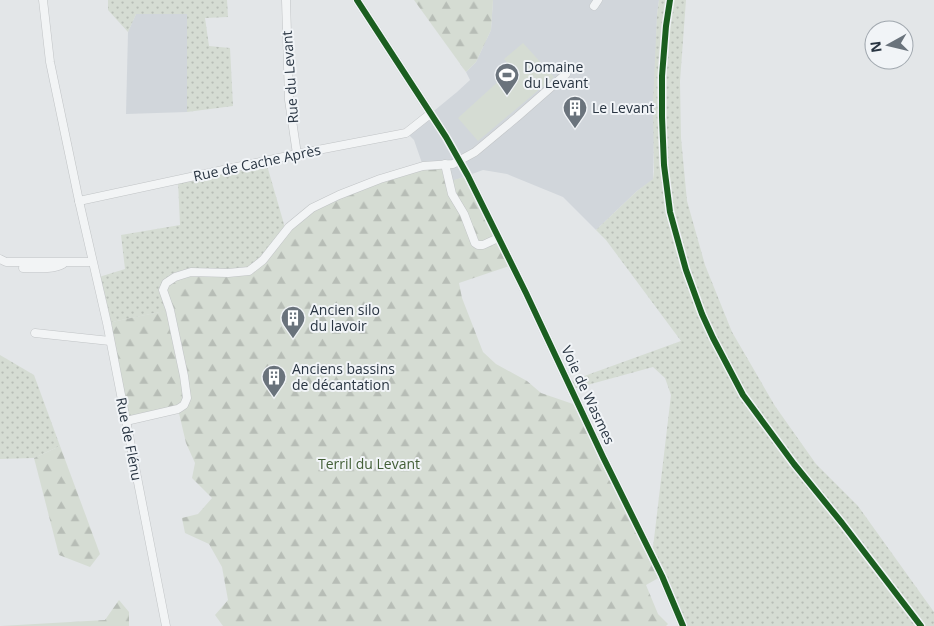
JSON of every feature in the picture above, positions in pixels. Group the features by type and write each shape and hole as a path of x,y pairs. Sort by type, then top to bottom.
{"street":[{"name":"Rue de Flénu","path":"43,0 50,62 78,201 110,341 166,626"},
{"name":"Rue du Levant","path":"286,0 289,100 297,154"},
{"path":"357,0 446,137"},
{"path":"126,421 178,409 187,398 170,310 163,290 166,283 175,277 191,272 228,273 249,271 263,260 289,227 312,208 380,179 423,166 453,164 475,152 517,118 566,74"},
{"name":"Rue de Cache Après","path":"78,201 297,154 406,133 430,114"},
{"path":"445,164 452,194 464,214 475,243 483,245 498,238"},
{"name":"Voie de Wasmes","path":"468,176 662,576 683,626"},
{"path":"0,259 6,262 92,262"},
{"path":"23,268 60,266 66,262"},
{"path":"35,333 110,341"}],"shaded area":[{"path":"493,0 659,0 653,180 637,191 596,230 563,197 507,174 483,170 450,182 423,166 414,140 407,133 470,80 466,72 476,62 491,30"},
{"path":"136,14 188,14 187,112 126,114 128,32"}],"green space":[{"path":"108,0 227,0 228,17 205,18 209,46 230,48 233,106 187,112 187,14 136,14 128,32 108,10"},
{"path":"414,0 493,0 491,30 476,62 466,72"},
{"path":"659,0 686,0 680,81 681,138 687,201 705,265 732,332 775,406 816,464 858,506 934,612 934,626 683,626 652,556 671,395 665,378 653,367 569,390 565,383 681,341 606,240 596,230 637,191 653,179 653,103"},
{"name":"Domaine du Levant","path":"523,43 554,77 478,141 458,118 512,69 504,59"},
{"path":"266,162 286,231 263,260 170,310 107,323 99,277 125,269 121,235 180,225 178,181"},
{"name":"Terril du Levant","path":"445,164 450,181 468,176 512,265 459,283 462,298 483,352 496,364 527,381 541,393 573,404 603,457 662,576 646,585 658,614 668,624 666,626 223,626 215,615 228,600 222,567 209,544 185,533 182,518 198,514 212,498 192,478 195,463 186,443 178,409 126,421 107,323 169,310 166,283 191,272 249,271 312,208 380,179"},
{"path":"0,355 34,375 60,446 34,458 0,459"},
{"path":"60,446 100,554 90,567 59,555 34,458"},
{"path":"119,600 129,612 129,626 0,626 105,620"}],"tunnel":[{"path":"446,137 468,176"}],"cycle path":[{"path":"357,0 446,137 468,176 662,576 683,626"},
{"path":"670,0 662,76 664,165 670,212 686,270 702,314 743,395 794,464 921,626"}],"place":[{"name":"Domaine du Levant","path":"507,96"},
{"name":"Le Levant","path":"575,129"},
{"name":"Ancien silo du lavoir","path":"293,339"},
{"name":"Anciens bassins de décantation","path":"274,398"}]}
